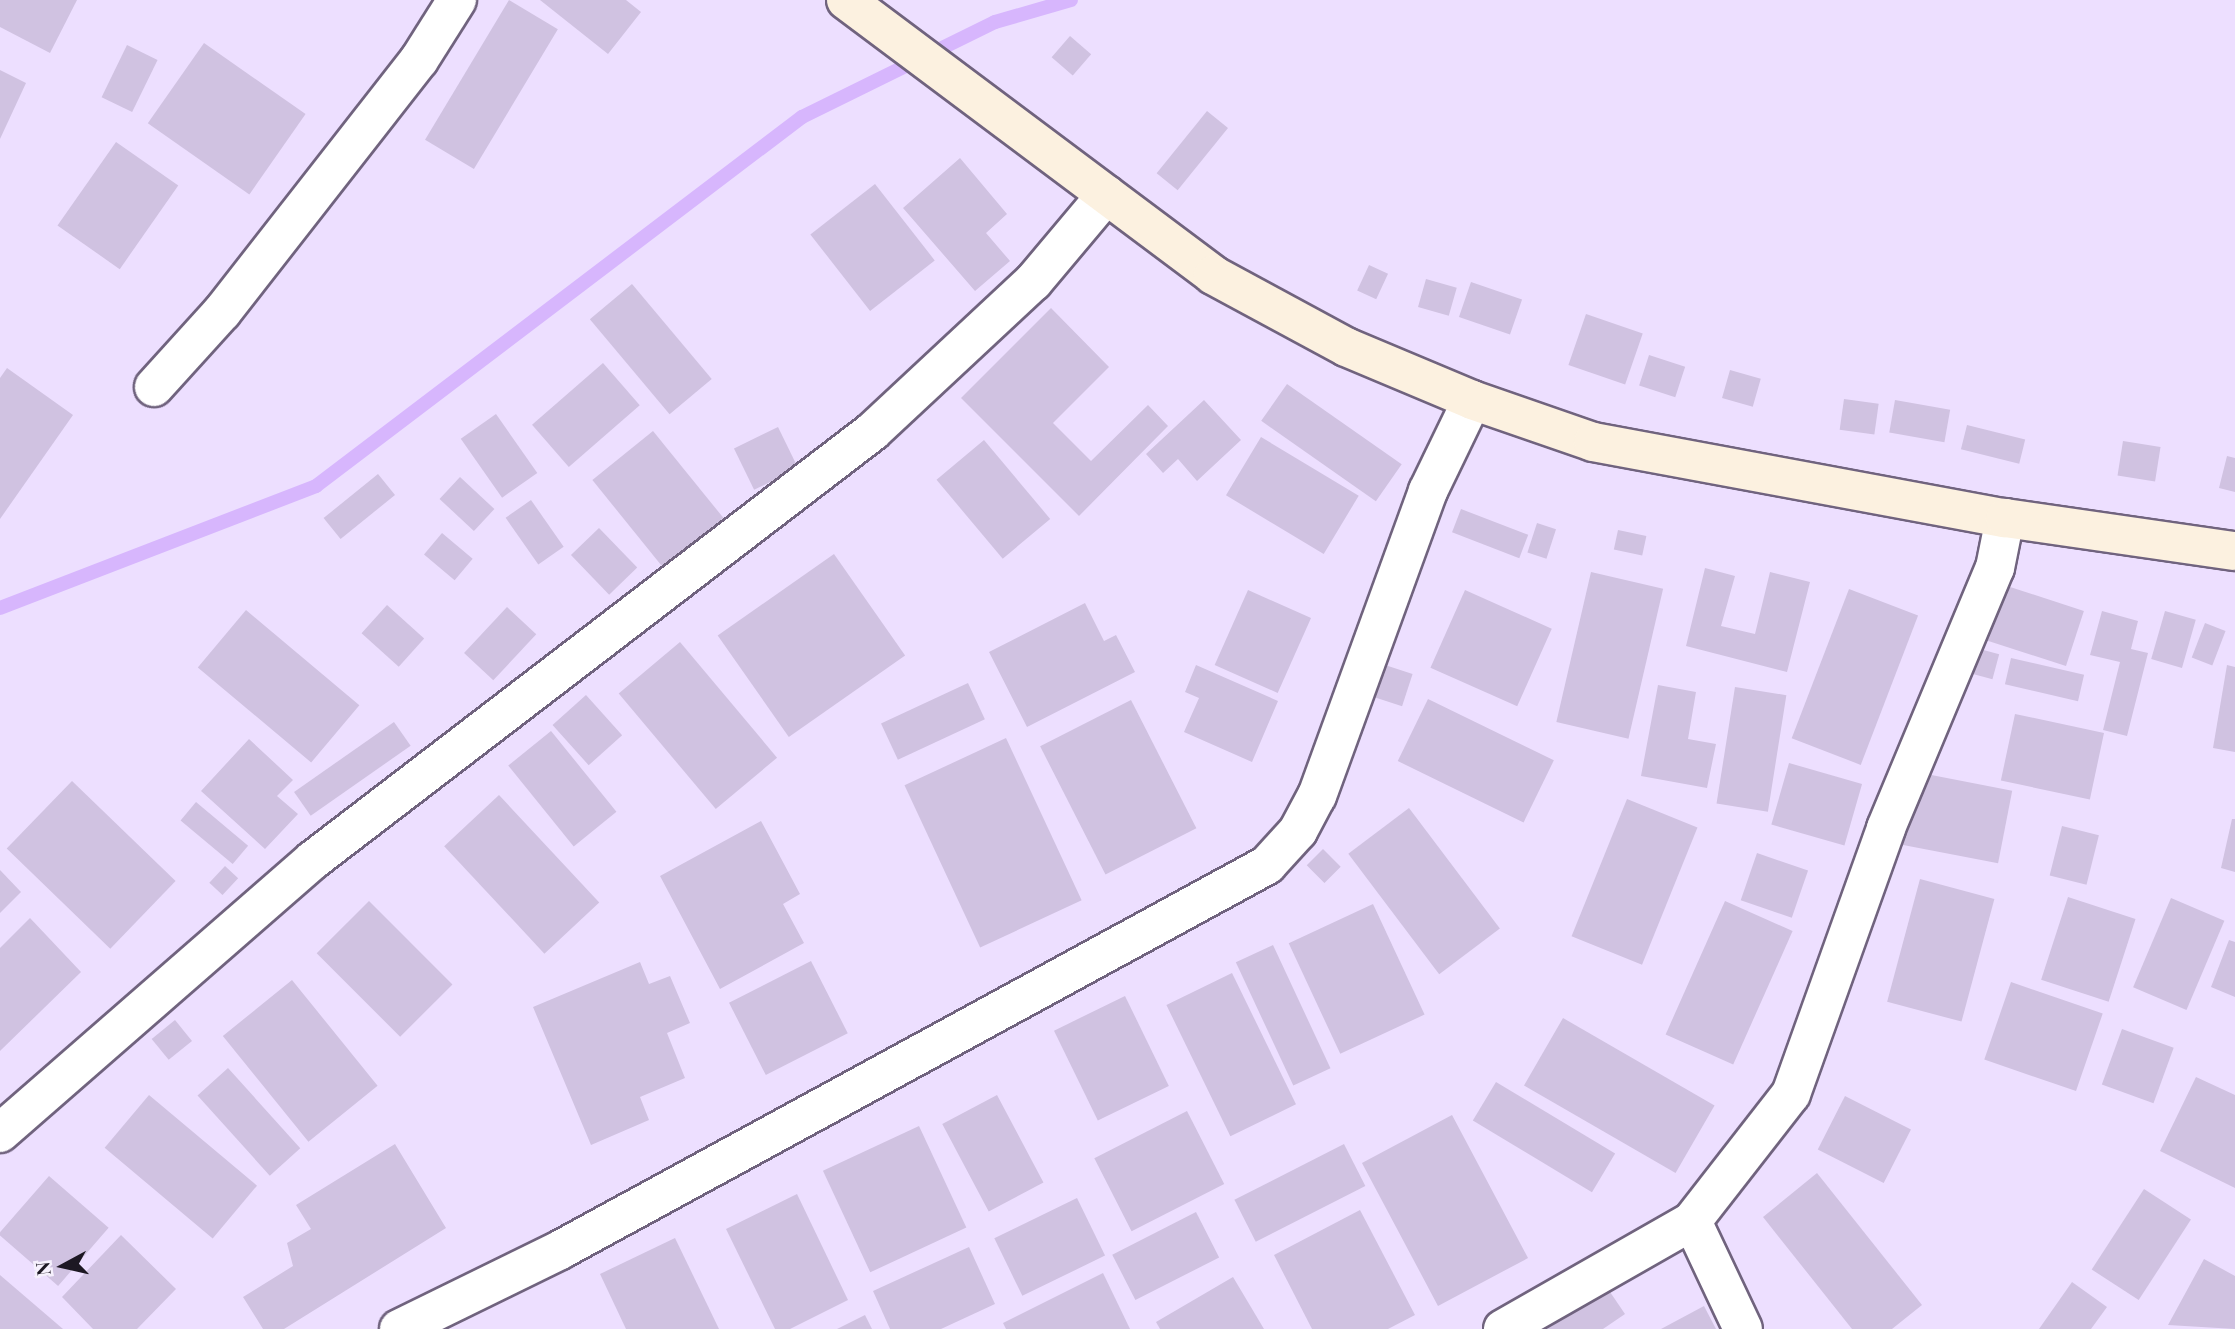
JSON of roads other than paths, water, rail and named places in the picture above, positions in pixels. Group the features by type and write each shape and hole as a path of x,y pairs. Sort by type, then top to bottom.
{"main road":[{"path":"846,0 1213,275 1346,347 1472,400 1593,442 2006,518 2235,551"}],"street":[{"path":"154,387 239,290 419,61 457,0"},
{"path":"0,1133 313,860 873,431 1033,282 1106,195"},
{"path":"399,1329 560,1251 1267,866 1298,831 1317,796 1427,491 1472,400"},
{"path":"1503,1329 1692,1221 1791,1094 1886,828 1995,568 2006,518"},
{"path":"1692,1221 1742,1329"}],"waterway":[{"path":"0,608 316,486 802,117 995,22 1071,0"}]}
